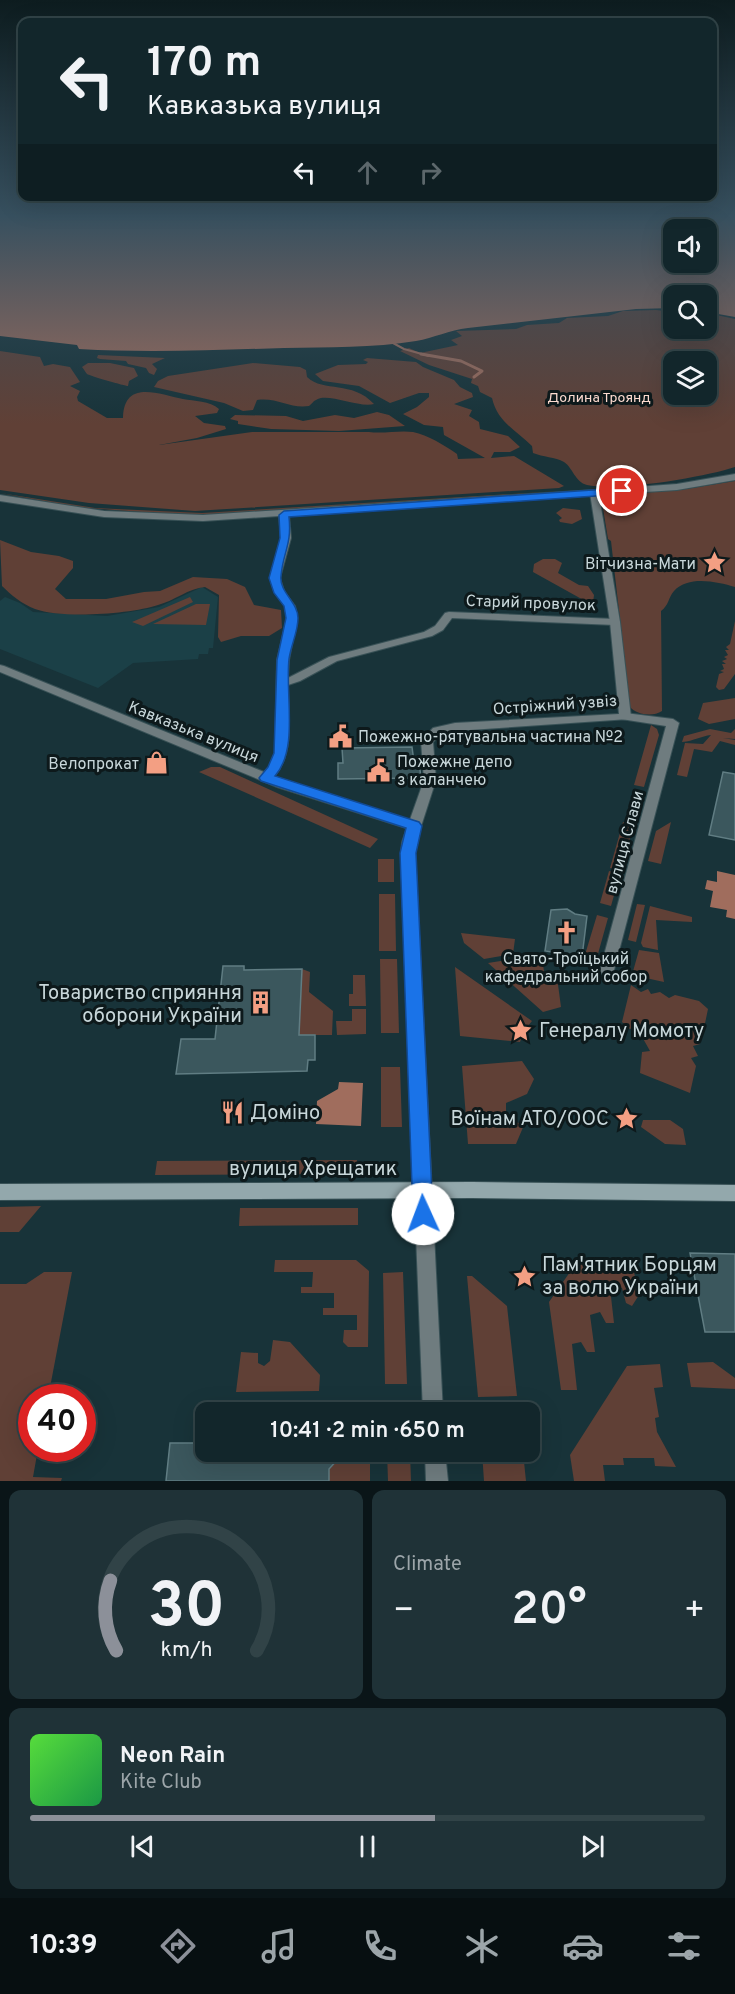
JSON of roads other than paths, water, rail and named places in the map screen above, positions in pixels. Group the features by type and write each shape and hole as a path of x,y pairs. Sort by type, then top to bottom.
{"main road":[{"name":"вулиця Хрещатик","path":"0,1192 735,1193"}],"street":[{"path":"0,498 88,512 203,518 284,515 677,487 735,477"},
{"name":"Остріжний узвіз","path":"433,1402 408,853 414,826 430,780 427,741 437,731 465,726 625,717 615,622 594,493"},
{"path":"266,778 276,765 281,753 284,651 292,618 290,606 280,593 274,578 286,538 284,515"},
{"name":"Старий провулок","path":"282,683 296,679 333,658 428,634 439,627 450,615 615,622"},
{"name":"Кавказька вулиця","path":"0,668 266,778 414,826"},
{"name":"вулиця Слави","path":"607,970 673,723 625,717"},
{"path":"436,1462 437,1481"}],"waterway":[{"path":"393,343 423,354"},
{"path":"423,354 461,361 482,371 474,377"},
{"path":"423,354 429,356"}],"place":[{"name":"Вітчизна-Мати","path":"714,563"},
{"name":"Пожежно-рятувальна частина №2","path":"340,736"},
{"name":"Велопрокат","path":"157,763"},
{"name":"Пожежне депо з каланчею","path":"379,770"},
{"name":"Свято-Троїцький кафедральний собор","path":"566,933"},
{"name":"Товариство сприяння оборони України","path":"260,1003"},
{"name":"Генералу Момоту","path":"521,1030"},
{"name":"Доміно","path":"232,1112"},
{"name":"Воїнам АТО/ООС","path":"627,1118"},
{"name":"Пам'ятник Борцям за волю України","path":"524,1276"}],"park label":[{"name":"Долина Троянд","path":"599,397"}]}
